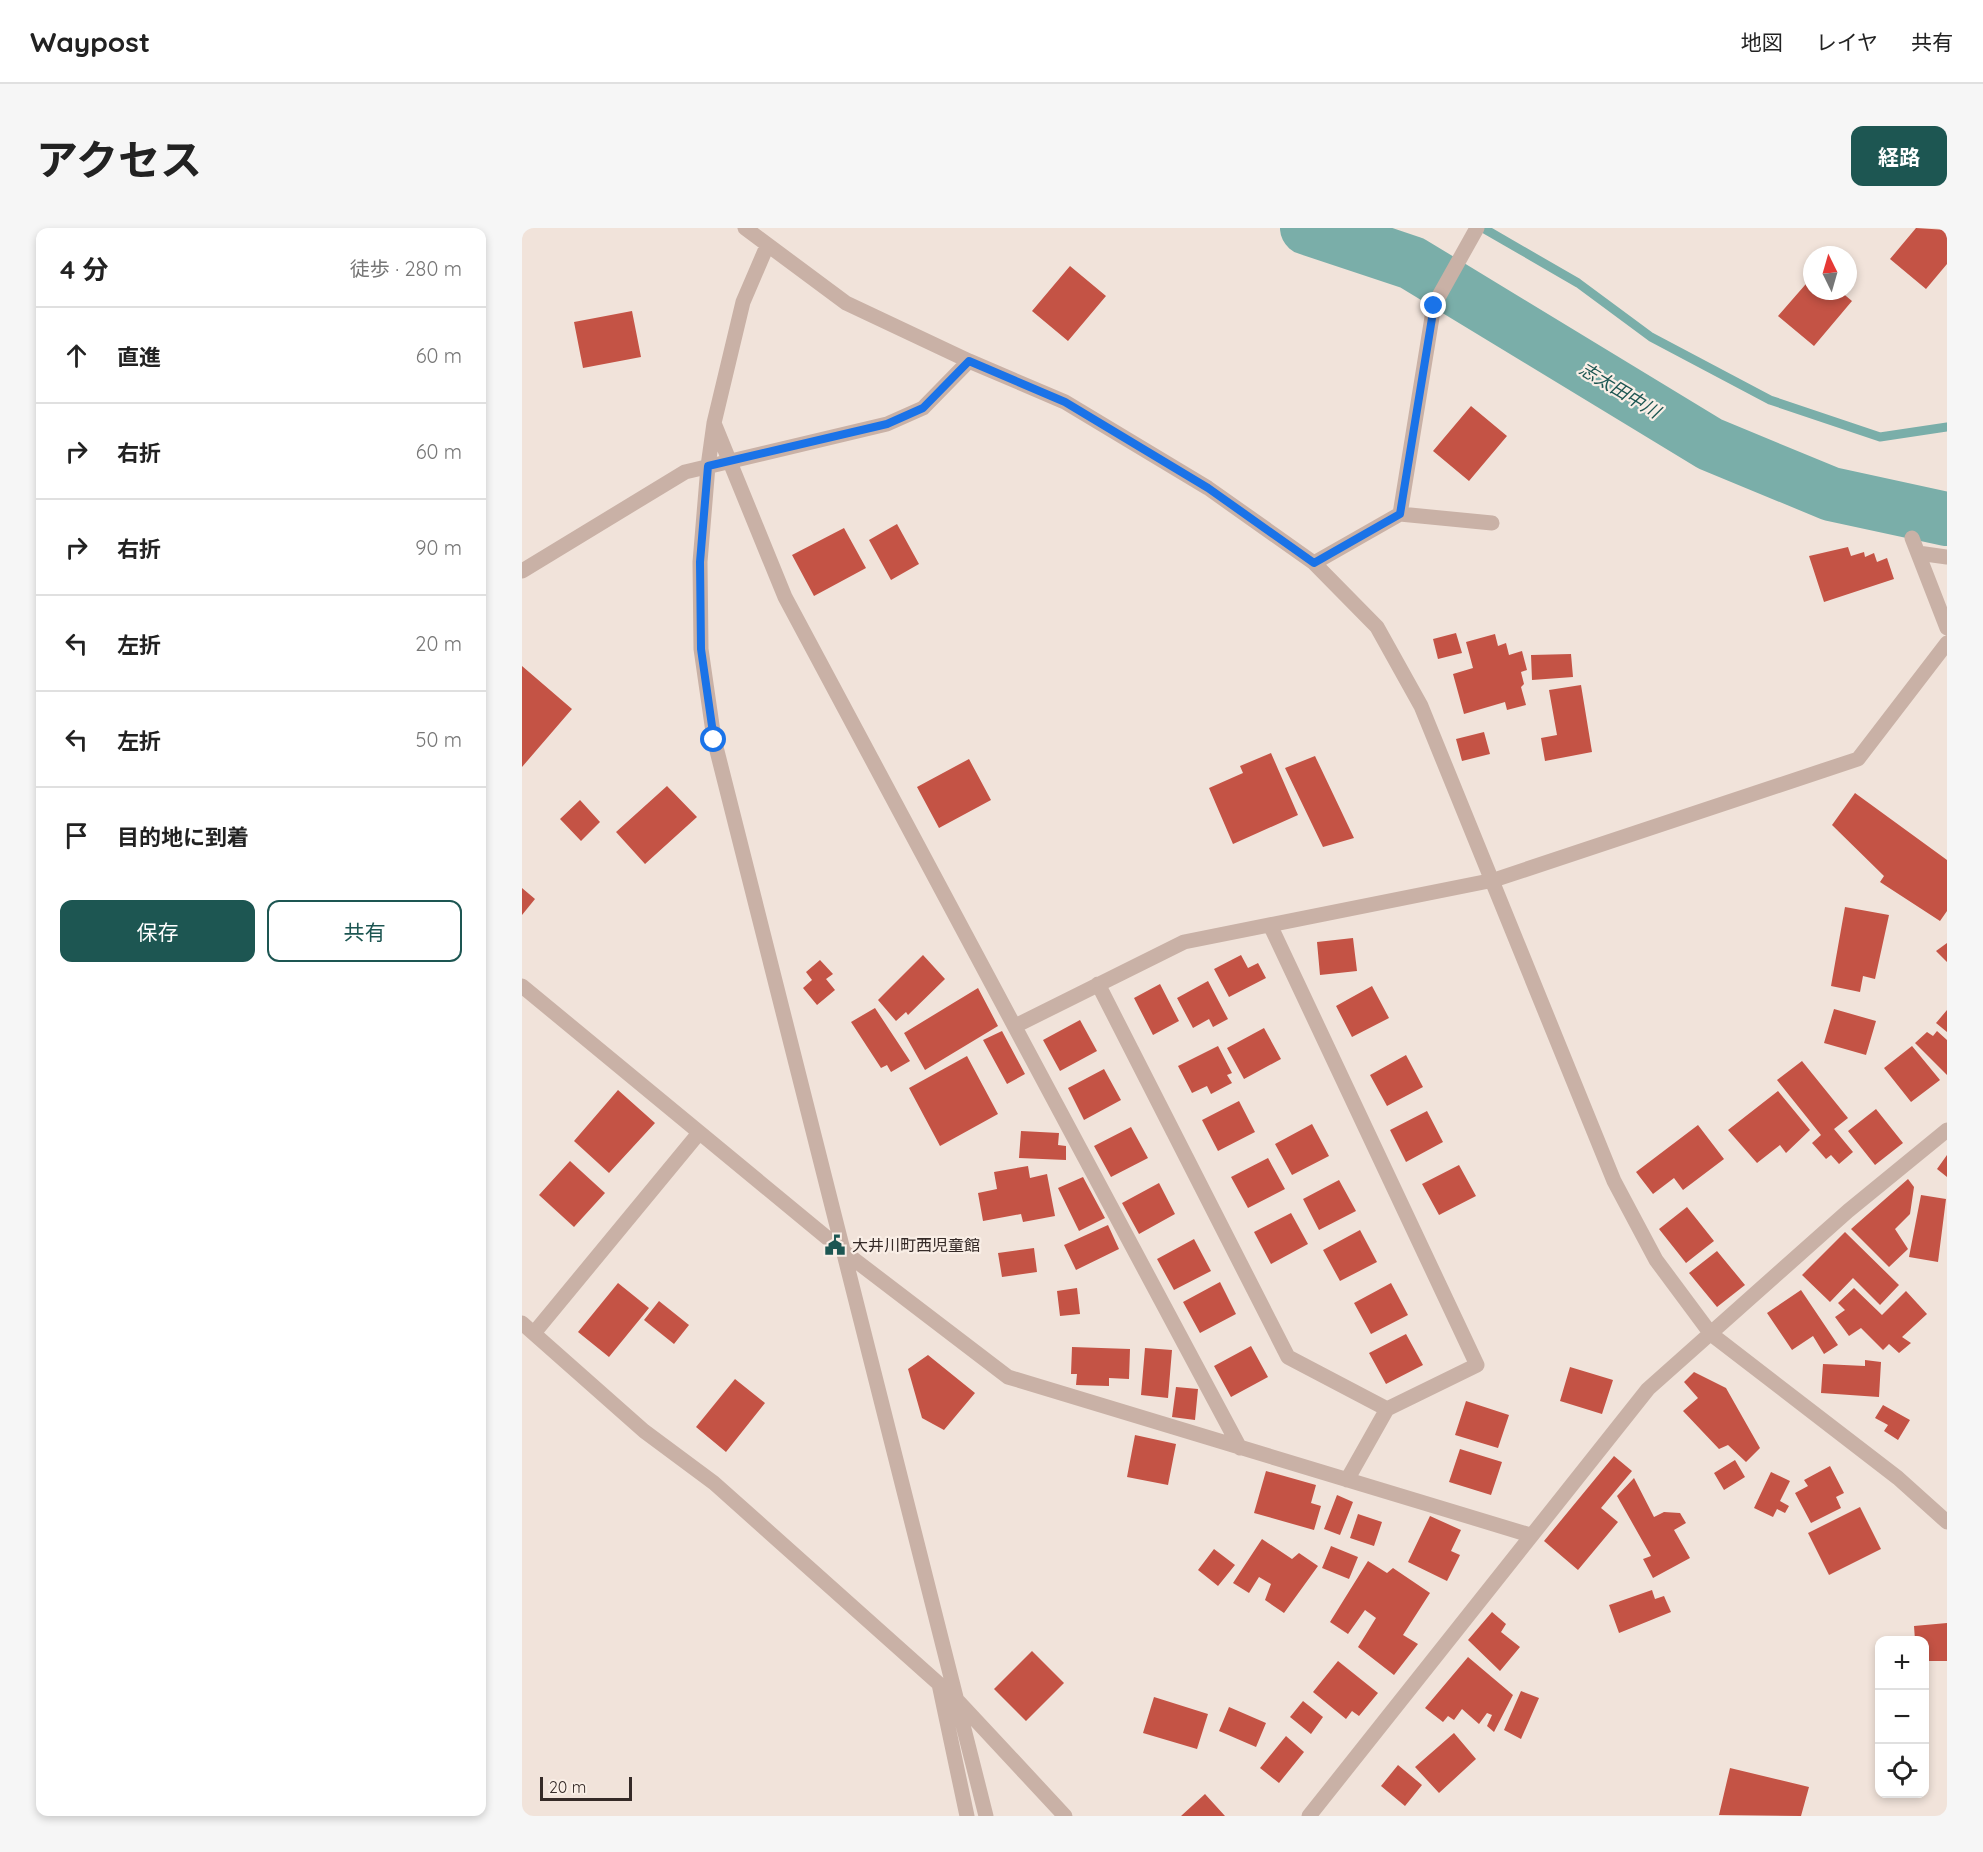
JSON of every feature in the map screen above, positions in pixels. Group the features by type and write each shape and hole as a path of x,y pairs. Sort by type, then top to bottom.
{"street":[{"path":"745,228 846,303 969,361 1065,402 1208,488 1314,563 1377,627 1421,706 1494,880 1614,1181 1656,1260 1711,1334 1898,1478 1947,1522"},
{"path":"1400,514 1434,306 1474,234"},
{"path":"763,243 743,303 714,423 700,562 701,649 714,740 986,1816"},
{"path":"522,571 685,472 887,424 923,408 969,361"},
{"path":"714,423 785,597 1240,1448"},
{"path":"1314,563 1400,514 1492,523"},
{"path":"1912,538 1947,628"},
{"path":"1918,554 1947,557"},
{"path":"1015,1026 1184,942 1271,927 1494,880 1858,759 1947,643"},
{"path":"1271,927 1477,1365 1387,1409 1347,1480"},
{"path":"1098,984 1288,1357 1387,1409"},
{"path":"522,986 843,1251 1008,1377 1530,1535"},
{"path":"1309,1816 1648,1389 1848,1211 1947,1130"},
{"path":"699,1132 528,1328 644,1431 714,1484 957,1700 1065,1816"},
{"path":"939,1684 967,1816"}],"building":[{"path":"1916,228 1947,230 1947,264 1926,289 1890,259"},
{"path":"1070,266 1106,296 1068,341 1032,311"},
{"path":"1803,287 1803,300 1852,301 1814,346 1778,316"},
{"path":"632,311 641,357 583,368 574,322"},
{"path":"1471,406 1507,436 1469,481 1433,451"},
{"path":"897,524 919,564 891,580 869,540"},
{"path":"844,528 866,568 814,596 792,555"},
{"path":"1848,547 1851,556 1864,552 1865,557 1874,553 1877,562 1887,558 1894,579 1824,602 1809,556"},
{"path":"1456,633 1462,653 1438,659 1433,639"},
{"path":"1495,634 1498,646 1506,643 1509,655 1522,651 1527,670 1521,672 1524,684 1521,687 1526,705 1507,710 1505,702 1464,714 1453,674 1473,668 1466,642"},
{"path":"1571,654 1573,677 1532,680 1531,655"},
{"path":"522,666 572,709 522,767"},
{"path":"1581,685 1592,752 1545,761 1541,738 1557,735 1549,690"},
{"path":"1484,732 1490,754 1462,761 1456,739"},
{"path":"1271,753 1298,815 1233,844 1209,788 1243,773 1240,766"},
{"path":"1315,756 1354,838 1323,847 1285,768"},
{"path":"969,759 991,800 939,828 917,787"},
{"path":"667,786 697,817 645,864 616,832"},
{"path":"1855,793 1947,860 1947,911 1940,921 1880,882 1884,876 1832,825"},
{"path":"580,800 600,822 581,841 560,819"},
{"path":"522,888 535,899 522,915"},
{"path":"1845,907 1889,915 1875,979 1863,976 1860,992 1831,986"},
{"path":"1353,938 1357,971 1320,975 1317,942"},
{"path":"1947,943 1947,962 1936,951"},
{"path":"923,955 945,979 908,1015 906,1012 896,1021 878,1000"},
{"path":"1241,955 1248,968 1258,963 1266,978 1229,997 1214,969"},
{"path":"820,960 833,974 826,979 835,990 817,1005 803,988 812,980 806,972"},
{"path":"1208,981 1228,1019 1213,1027 1209,1019 1193,1028 1177,998"},
{"path":"1160,984 1179,1021 1153,1035 1134,998"},
{"path":"1372,986 1389,1018 1352,1037 1336,1006"},
{"path":"978,988 998,1026 925,1070 904,1033"},
{"path":"875,1008 910,1061 891,1072 887,1065 881,1068 851,1022"},
{"path":"1834,1009 1876,1021 1866,1055 1824,1043"},
{"path":"1947,1010 1947,1032 1936,1023"},
{"path":"1080,1020 1097,1051 1060,1071 1043,1040"},
{"path":"1264,1028 1281,1059 1244,1079 1227,1048"},
{"path":"1002,1031 1025,1074 1007,1084 983,1040"},
{"path":"1937,1031 1947,1040 1947,1075 1915,1043 1927,1032 1933,1036"},
{"path":"1218,1046 1232,1073 1227,1075 1232,1083 1211,1094 1207,1086 1192,1093 1178,1066"},
{"path":"1912,1046 1940,1080 1911,1102 1884,1068"},
{"path":"1406,1055 1423,1087 1387,1106 1370,1075"},
{"path":"967,1056 998,1114 940,1146 909,1088"},
{"path":"1802,1061 1848,1118 1834,1129 1853,1152 1839,1164 1831,1155 1826,1159 1812,1143 1821,1135 1777,1080"},
{"path":"1104,1069 1121,1100 1084,1120 1068,1088"},
{"path":"618,1090 655,1123 609,1173 574,1141"},
{"path":"1778,1091 1810,1130 1786,1153 1780,1145 1757,1163 1728,1130"},
{"path":"1239,1101 1255,1132 1218,1151 1202,1120"},
{"path":"1876,1109 1903,1143 1875,1165 1848,1131"},
{"path":"1427,1111 1443,1142 1406,1162 1390,1130"},
{"path":"1312,1124 1329,1156 1292,1175 1275,1144"},
{"path":"1698,1125 1724,1159 1683,1190 1674,1178 1653,1194 1636,1172"},
{"path":"1131,1127 1148,1158 1111,1177 1094,1146"},
{"path":"1021,1131 1059,1133 1058,1145 1066,1146 1066,1160 1019,1158"},
{"path":"1947,1155 1947,1177 1937,1169"},
{"path":"1268,1158 1285,1189 1248,1208 1231,1177"},
{"path":"570,1161 605,1193 574,1227 539,1195"},
{"path":"1459,1165 1476,1196 1439,1215 1422,1184"},
{"path":"1028,1166 1030,1178 1047,1174 1055,1216 1023,1222 1021,1214 983,1221 978,1193 997,1189 994,1172"},
{"path":"1083,1177 1105,1218 1079,1231 1058,1188"},
{"path":"1908,1179 1914,1187 1910,1214 1895,1229 1908,1249 1889,1267 1851,1229"},
{"path":"1339,1180 1356,1211 1319,1230 1303,1199"},
{"path":"1159,1183 1175,1214 1139,1234 1122,1203"},
{"path":"1921,1195 1946,1199 1938,1262 1909,1257"},
{"path":"1687,1207 1714,1241 1686,1263 1659,1229"},
{"path":"1291,1213 1308,1244 1271,1264 1254,1232"},
{"path":"1108,1225 1119,1249 1076,1270 1064,1245"},
{"path":"1360,1230 1377,1262 1340,1281 1323,1250"},
{"path":"1845,1232 1899,1285 1880,1305 1853,1278 1830,1302 1802,1275"},
{"path":"1194,1239 1211,1271 1174,1290 1157,1259"},
{"path":"1034,1248 1037,1272 1002,1277 998,1253"},
{"path":"1717,1251 1745,1285 1717,1307 1689,1273"},
{"path":"1220,1282 1236,1314 1200,1333 1183,1302"},
{"path":"618,1283 649,1308 609,1357 578,1332"},
{"path":"1391,1283 1408,1315 1371,1334 1354,1303"},
{"path":"1077,1288 1080,1314 1060,1316 1057,1291"},
{"path":"1854,1288 1882,1315 1906,1291 1927,1314 1902,1337 1911,1343 1899,1353 1889,1344 1883,1350 1861,1328 1849,1336 1835,1317 1845,1310 1838,1303"},
{"path":"1801,1290 1838,1345 1824,1354 1813,1336 1792,1350 1767,1313"},
{"path":"659,1301 689,1325 674,1344 644,1320"},
{"path":"1406,1334 1423,1365 1386,1384 1369,1353"},
{"path":"1251,1346 1268,1377 1231,1397 1214,1366"},
{"path":"1072,1347 1130,1349 1129,1379 1109,1378 1109,1386 1076,1385 1077,1374 1071,1374"},
{"path":"1145,1348 1172,1350 1168,1398 1141,1395"},
{"path":"928,1355 975,1393 944,1430 922,1418 908,1369"},
{"path":"1865,1360 1881,1362 1879,1397 1821,1393 1823,1364 1865,1366"},
{"path":"1570,1367 1613,1380 1602,1414 1560,1401"},
{"path":"1694,1372 1726,1388 1760,1448 1746,1462 1728,1445 1719,1449 1683,1411 1698,1398 1684,1382"},
{"path":"735,1379 765,1403 726,1452 696,1427"},
{"path":"1176,1387 1198,1389 1195,1420 1172,1417"},
{"path":"1466,1401 1509,1415 1498,1448 1455,1435"},
{"path":"1883,1405 1910,1420 1898,1440 1884,1431 1888,1425 1875,1418"},
{"path":"1135,1435 1176,1444 1168,1485 1127,1477"},
{"path":"1460,1449 1502,1462 1491,1495 1449,1482"},
{"path":"1614,1456 1632,1471 1601,1508 1618,1522 1578,1570 1544,1541"},
{"path":"1735,1460 1745,1477 1724,1490 1714,1473"},
{"path":"1830,1466 1844,1493 1836,1497 1841,1508 1811,1523 1795,1493 1808,1486 1804,1480"},
{"path":"1266,1471 1316,1485 1311,1503 1321,1506 1314,1530 1254,1513"},
{"path":"1771,1472 1790,1481 1780,1501 1789,1506 1785,1513 1777,1509 1773,1517 1754,1508"},
{"path":"1634,1478 1654,1517 1664,1512 1680,1513 1686,1523 1674,1530 1690,1558 1653,1578 1643,1559 1651,1556 1617,1496"},
{"path":"1337,1495 1353,1502 1340,1535 1324,1529"},
{"path":"1860,1507 1881,1549 1829,1575 1808,1533"},
{"path":"1358,1514 1382,1522 1374,1546 1350,1538"},
{"path":"1430,1516 1461,1530 1451,1551 1460,1555 1447,1581 1408,1562"},
{"path":"1262,1539 1292,1559 1299,1553 1318,1566 1284,1613 1265,1600 1271,1584 1259,1577 1249,1593 1233,1583"},
{"path":"1331,1546 1358,1557 1349,1579 1322,1568"},
{"path":"1214,1549 1235,1565 1218,1586 1198,1570"},
{"path":"1368,1561 1387,1573 1393,1568 1430,1593 1403,1635 1418,1644 1394,1675 1358,1647 1376,1618 1365,1610 1348,1634 1330,1622"},
{"path":"1652,1590 1655,1599 1664,1596 1671,1612 1619,1633 1609,1605"},
{"path":"1492,1612 1506,1624 1501,1632 1520,1647 1500,1671 1468,1640"},
{"path":"1947,1623 1947,1661 1929,1661 1929,1636 1915,1636 1914,1626"},
{"path":"1032,1651 1064,1683 1026,1721 994,1689"},
{"path":"1468,1657 1513,1695 1494,1732 1487,1726 1492,1715 1487,1713 1479,1724 1462,1709 1454,1720 1448,1716 1443,1722 1425,1708"},
{"path":"1338,1661 1378,1693 1359,1716 1352,1711 1346,1719 1313,1692"},
{"path":"1521,1691 1539,1698 1521,1739 1504,1730"},
{"path":"1154,1697 1208,1714 1197,1749 1143,1733"},
{"path":"1303,1701 1323,1717 1311,1734 1290,1717"},
{"path":"1229,1707 1266,1723 1256,1747 1219,1731"},
{"path":"1454,1733 1476,1759 1439,1793 1415,1767"},
{"path":"1286,1736 1304,1752 1279,1783 1260,1768"},
{"path":"1398,1765 1422,1785 1405,1806 1381,1786"},
{"path":"1730,1768 1809,1787 1801,1816 1719,1815"},
{"path":"1205,1794 1225,1816 1181,1816"}],"waterway":[{"name":"志太田中川","path":"1307,228 1412,263 1710,444 1831,494 1947,519"},
{"path":"1483,228 1578,283 1651,337 1770,400 1880,437 1947,427"}],"place":[{"name":"大井川町西児童館","path":"835,1245"}],"route":[{"path":"714,740 701,649 700,562 708,466 887,424 923,408 969,361 1065,402 1208,488 1314,563 1400,514 1434,306"}]}
